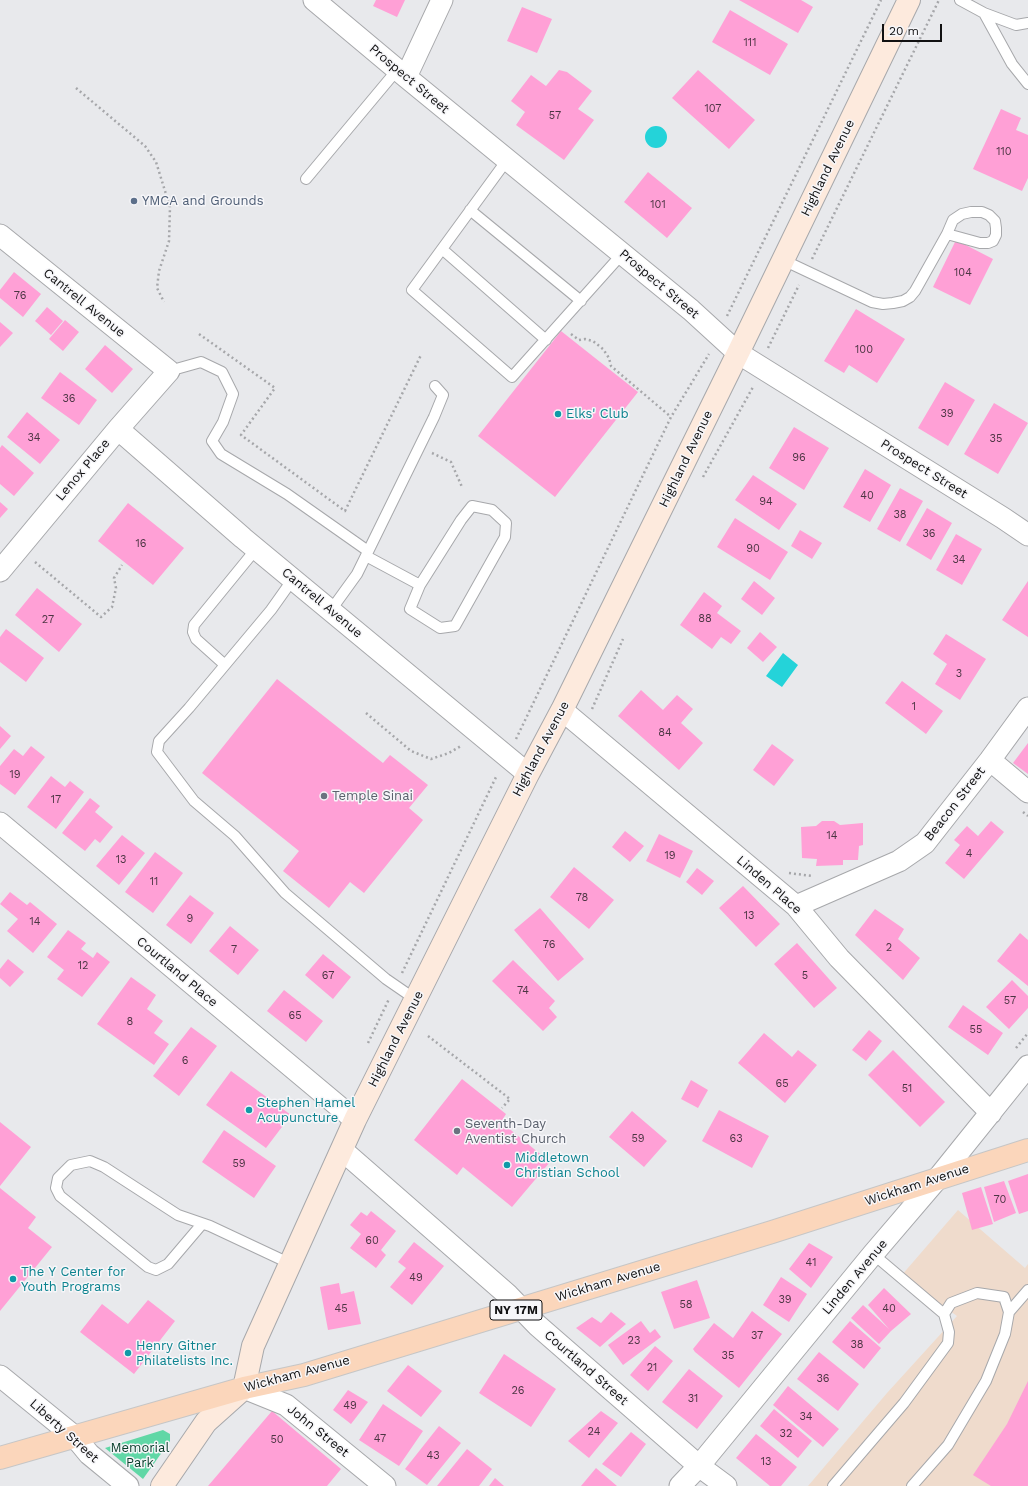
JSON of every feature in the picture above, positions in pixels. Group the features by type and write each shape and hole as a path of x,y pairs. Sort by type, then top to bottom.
{"main road":[{"name":"Wickham Avenue","path":"0,1458 244,1388 304,1375 772,1232 1028,1150"}],"street":[{"name":"Prospect Street","path":"314,0 401,74 691,310 738,353 1028,535"},
{"path":"401,74 442,0"},
{"name":"Highland Avenue","path":"244,1388 253,1346 355,1120 528,774 562,710 738,353 909,0"},
{"name":"Cantrell Avenue","path":"0,235 169,371"},
{"name":"Lenox Place","path":"0,571 118,429 169,371"},
{"name":"Cantrell Avenue","path":"118,429 256,549 528,774"},
{"name":"Beacon Street","path":"796,906 899,861 925,843 990,760 1028,708"},
{"name":"Linden Place","path":"562,710 796,906 839,958 991,1113"},
{"path":"990,760 1028,792"},
{"name":"Courtland Place","path":"0,823 355,1120"},
{"name":"Linden Avenue","path":"680,1486 699,1466 991,1113 1021,1058"},
{"name":"Courtland Street","path":"342,1150 508,1294 520,1309 537,1325 699,1466 726,1486"},
{"name":"Liberty Street","path":"0,1376 74,1437 89,1454 128,1486"},
{"path":"162,1486 206,1422 244,1388"},
{"name":"John Street","path":"244,1388 286,1405 385,1486"}],"lane":[{"path":"960,0 984,13 1016,25 1028,23"},
{"path":"984,13 1012,64 1028,84"},
{"path":"306,178 401,74"},
{"path":"507,160 412,290 512,378 622,254"},
{"path":"470,210 580,301"},
{"path":"783,260 872,302 883,304 893,303 903,301 910,297 915,291 947,234 953,220 962,214 982,212 989,215 994,221 996,228 996,235 993,241 988,244 980,244 947,234"},
{"path":"442,249 546,340"},
{"path":"169,371 201,362 222,372 233,394 223,422 212,441 221,454 287,494 367,553 420,585"},
{"path":"330,610 357,574 434,417 443,395 435,386"},
{"path":"472,506 492,510 506,523 505,537 454,626 440,628 410,609 420,585 457,526 472,506"},
{"path":"225,665 196,639 193,632 194,625 256,549"},
{"path":"293,579 271,610 189,708 159,741 157,752 194,801 234,836 285,893 391,983 415,999"},
{"path":"202,1224 168,1264 156,1270 148,1267 60,1196 56,1188 58,1178 71,1165 90,1161 104,1167 178,1216 202,1224 291,1264"},
{"path":"833,1486 904,1403 948,1343 949,1332 944,1314 873,1254"},
{"path":"1009,1312 1028,1290"},
{"path":"912,1486 948,1445 986,1381 1005,1334 1009,1312 1004,1296 977,1293 951,1303 944,1314"}],"path":[{"path":"724,323 881,0"},
{"path":"76,88 145,146 156,162 170,207 169,242 159,271 157,288 164,302"},
{"path":"565,331 579,340 585,339 593,341 603,349 610,358 611,366 672,417"},
{"path":"199,334 275,388 241,435 345,511 421,355"},
{"path":"513,746 672,417 710,353 704,348"},
{"path":"701,479 754,384"},
{"path":"429,452 451,462 462,487"},
{"path":"31,559 101,617 112,607 116,588 114,578 122,565"},
{"path":"592,709 625,633"},
{"path":"787,872 812,876 818,875"},
{"path":"1021,1058 1028,1033"},
{"path":"428,1036 510,1099 502,1108"}],"shaded area":[{"path":"958,1210 1025,1268 1028,1264 1028,1486 808,1486 887,1393 957,1316 901,1276"}],"green space":[{"name":"Memorial Park","path":"163,1430 170,1434 170,1441 143,1479 105,1448"}],"water":[{"path":"656,126 664,129 667,137 664,145 656,148 648,145 645,137 648,129"},
{"path":"783,653 798,665 782,687 766,676"}],"building":[{"path":"376,0 405,0 397,17 373,6"},
{"path":"739,0 801,0 813,7 798,33"},
{"path":"522,7 552,19 537,53 507,41"},
{"path":"730,10 788,44 770,75 712,42"},
{"path":"559,70 567,72 592,91 578,109 594,120 564,160 516,125 525,112 511,101 531,75 546,86"},
{"path":"698,70 755,120 729,149 672,98"},
{"path":"1001,109 1021,118 1016,130 1028,135 1028,178 1022,191 973,169"},
{"path":"648,172 692,208 667,238 624,202"},
{"path":"956,240 993,259 970,305 933,287"},
{"path":"14,272 41,294 23,317 0,298 0,290"},
{"path":"47,307 63,321 51,335 35,321"},
{"path":"856,309 905,339 877,383 849,365 844,373 824,361"},
{"path":"65,320 79,332 63,351 49,339"},
{"path":"0,322 13,333 0,347"},
{"name":"Elks' Club","path":"561,331 638,392 555,497 478,436"},
{"path":"105,345 133,369 112,393 85,369"},
{"path":"60,372 97,400 79,425 41,398"},
{"path":"945,382 975,400 948,446 918,428"},
{"path":"994,403 1028,423 998,474 964,454"},
{"path":"27,412 60,440 40,464 7,437"},
{"path":"794,427 829,448 804,490 769,468"},
{"path":"2,445 34,473 14,496 0,484 0,448"},
{"path":"865,469 891,485 870,522 843,507"},
{"path":"753,475 797,504 779,530 735,500"},
{"path":"900,488 923,501 900,542 877,529"},
{"path":"0,502 8,509 0,518"},
{"path":"128,503 184,548 153,585 98,541"},
{"path":"927,508 952,523 931,560 906,545"},
{"path":"735,518 788,552 770,580 717,547"},
{"path":"800,530 822,543 812,559 791,546"},
{"path":"956,534 982,549 962,585 936,570"},
{"path":"754,581 775,598 762,615 741,599"},
{"path":"1028,581 1028,637 1002,620"},
{"path":"37,588 82,624 59,652 15,615"},
{"path":"704,592 722,606 717,613 741,631 731,644 721,637 712,649 680,625"},
{"path":"6,629 44,658 26,682 0,662 0,637"},
{"path":"760,632 777,647 763,662 747,648"},
{"path":"946,634 986,659 960,700 935,684 947,664 933,654"},
{"name":"Temple Sinai","path":"277,679 383,763 390,755 428,785 409,808 423,820 364,893 350,882 329,908 283,871 299,851 202,773"},
{"path":"902,681 943,711 926,734 885,703"},
{"path":"641,690 663,710 677,695 693,709 681,723 703,743 679,770 618,716"},
{"path":"0,726 11,736 0,749"},
{"path":"1028,743 1028,774 1013,763"},
{"path":"772,744 794,760 774,786 753,770"},
{"path":"31,746 45,757 15,795 0,784 0,766 14,749 23,756"},
{"path":"51,776 65,787 70,781 84,792 56,829 27,807"},
{"path":"90,798 100,806 95,812 113,827 100,843 95,839 85,851 62,833"},
{"path":"822,821 834,821 840,825 863,823 863,845 859,846 858,860 843,860 843,865 816,866 817,859 802,858 801,827 816,826"},
{"path":"991,821 1004,832 964,879 945,863 960,845 954,840 967,826 978,836"},
{"path":"625,831 644,846 630,862 612,847"},
{"path":"659,834 693,851 680,878 646,861"},
{"path":"122,835 145,853 119,885 96,866"},
{"path":"155,852 183,873 153,913 125,892"},
{"path":"574,867 614,900 589,929 550,897"},
{"path":"697,868 714,881 702,895 686,882"},
{"path":"743,886 780,924 756,947 719,908"},
{"path":"10,892 27,905 30,902 57,924 33,953 7,931 18,919 0,904"},
{"path":"190,895 214,913 191,944 166,925"},
{"path":"540,908 584,959 558,981 514,930"},
{"path":"875,909 904,929 898,939 920,958 903,980 855,935"},
{"path":"230,926 259,950 238,975 209,951"},
{"path":"68,930 86,943 81,949 93,958 97,952 110,962 82,997 57,979 64,970 47,957"},
{"path":"1020,933 1028,940 1028,986 997,961"},
{"path":"797,943 837,988 814,1008 774,964"},
{"path":"323,954 351,977 333,999 305,975"},
{"path":"8,959 24,972 10,987 0,978 0,969"},
{"path":"513,960 555,1001 549,1008 557,1017 543,1031 492,981"},
{"path":"131,977 156,995 147,1009 163,1021 154,1033 169,1044 154,1065 97,1024"},
{"path":"1012,980 1028,996 1028,1008 1009,1029 986,1007"},
{"path":"284,990 323,1021 306,1042 267,1011"},
{"path":"963,1005 1003,1033 988,1055 948,1027"},
{"path":"191,1027 217,1046 179,1096 153,1076"},
{"path":"869,1030 882,1041 866,1061 852,1050"},
{"path":"764,1033 792,1057 798,1050 817,1065 785,1103 738,1063"},
{"path":"893,1050 945,1102 920,1127 868,1075"},
{"name":"Stephen Hamel Acupuncture","path":"231,1071 291,1115 266,1148 206,1105"},
{"path":"462,1079 506,1114 501,1122 550,1162 512,1207 463,1167 457,1175 414,1140"},
{"path":"691,1080 708,1090 698,1108 681,1099"},
{"path":"719,1110 769,1136 752,1168 702,1141"},
{"path":"632,1111 667,1141 644,1167 609,1137"},
{"path":"0,1122 31,1147 0,1186"},
{"path":"224,1130 276,1166 254,1198 202,1162"},
{"path":"1028,1174 1028,1211 1019,1214 1008,1181"},
{"path":"1004,1181 1016,1213 994,1222 984,1187"},
{"path":"981,1187 993,1224 972,1230 962,1193"},
{"name":"The Y Center for Youth Programs","path":"0,1188 36,1217 28,1228 52,1247 0,1311"},
{"path":"371,1211 396,1231 381,1250 386,1255 376,1268 350,1248 361,1234 350,1225 361,1212 367,1216"},
{"path":"414,1242 444,1266 412,1305 390,1287 406,1268 398,1262"},
{"path":"809,1243 833,1257 811,1288 789,1269"},
{"path":"781,1277 807,1294 789,1322 763,1305"},
{"path":"697,1280 710,1318 674,1329 661,1292"},
{"path":"339,1283 341,1294 354,1291 361,1324 328,1330 320,1287"},
{"path":"884,1288 911,1314 891,1331 879,1344 851,1318 863,1305 889,1329 868,1305"},
{"name":"Henry Gitner Philatelists Inc.","path":"148,1300 175,1321 134,1374 80,1332 102,1304 128,1324"},
{"path":"752,1311 782,1334 739,1388 693,1349 714,1323 733,1338"},
{"path":"611,1312 626,1324 600,1347 576,1328 592,1317 601,1323"},
{"path":"641,1321 650,1333 655,1329 661,1337 623,1365 608,1345"},
{"path":"850,1321 881,1348 864,1369 832,1342"},
{"path":"655,1346 673,1361 648,1391 630,1375"},
{"path":"819,1352 859,1384 838,1411 797,1379"},
{"path":"504,1354 556,1389 531,1427 479,1393"},
{"path":"408,1365 442,1391 421,1417 387,1391"},
{"path":"689,1369 723,1396 697,1429 662,1402"},
{"path":"1028,1381 1028,1486 991,1486 973,1475 1007,1424"},
{"path":"788,1386 839,1429 823,1447 773,1405"},
{"path":"348,1390 368,1402 351,1424 333,1410"},
{"path":"383,1404 423,1431 399,1466 359,1440"},
{"path":"774,1409 812,1441 798,1458 760,1426"},
{"path":"272,1411 341,1469 327,1486 208,1486"},
{"path":"601,1411 618,1423 589,1458 568,1441"},
{"path":"439,1426 461,1443 427,1485 405,1469"},
{"path":"631,1432 646,1444 621,1477 602,1464"},
{"path":"756,1434 797,1467 781,1486 770,1486 736,1458"},
{"path":"467,1449 492,1469 479,1486 437,1486"},
{"path":"596,1468 617,1486 581,1486"},
{"path":"495,1478 504,1486 489,1486"}],"place":[{"name":"YMCA and Grounds","path":"134,201"},
{"name":"Elks' Club","path":"558,414"},
{"name":"Temple Sinai","path":"324,796"},
{"name":"Stephen Hamel Acupuncture","path":"249,1110"},
{"name":"Seventh-Day Aventist Church","path":"457,1131"},
{"name":"Middletown Christian School","path":"507,1165"},
{"name":"The Y Center for Youth Programs","path":"13,1279"},
{"name":"Henry Gitner Philatelists Inc.","path":"128,1353"}]}
